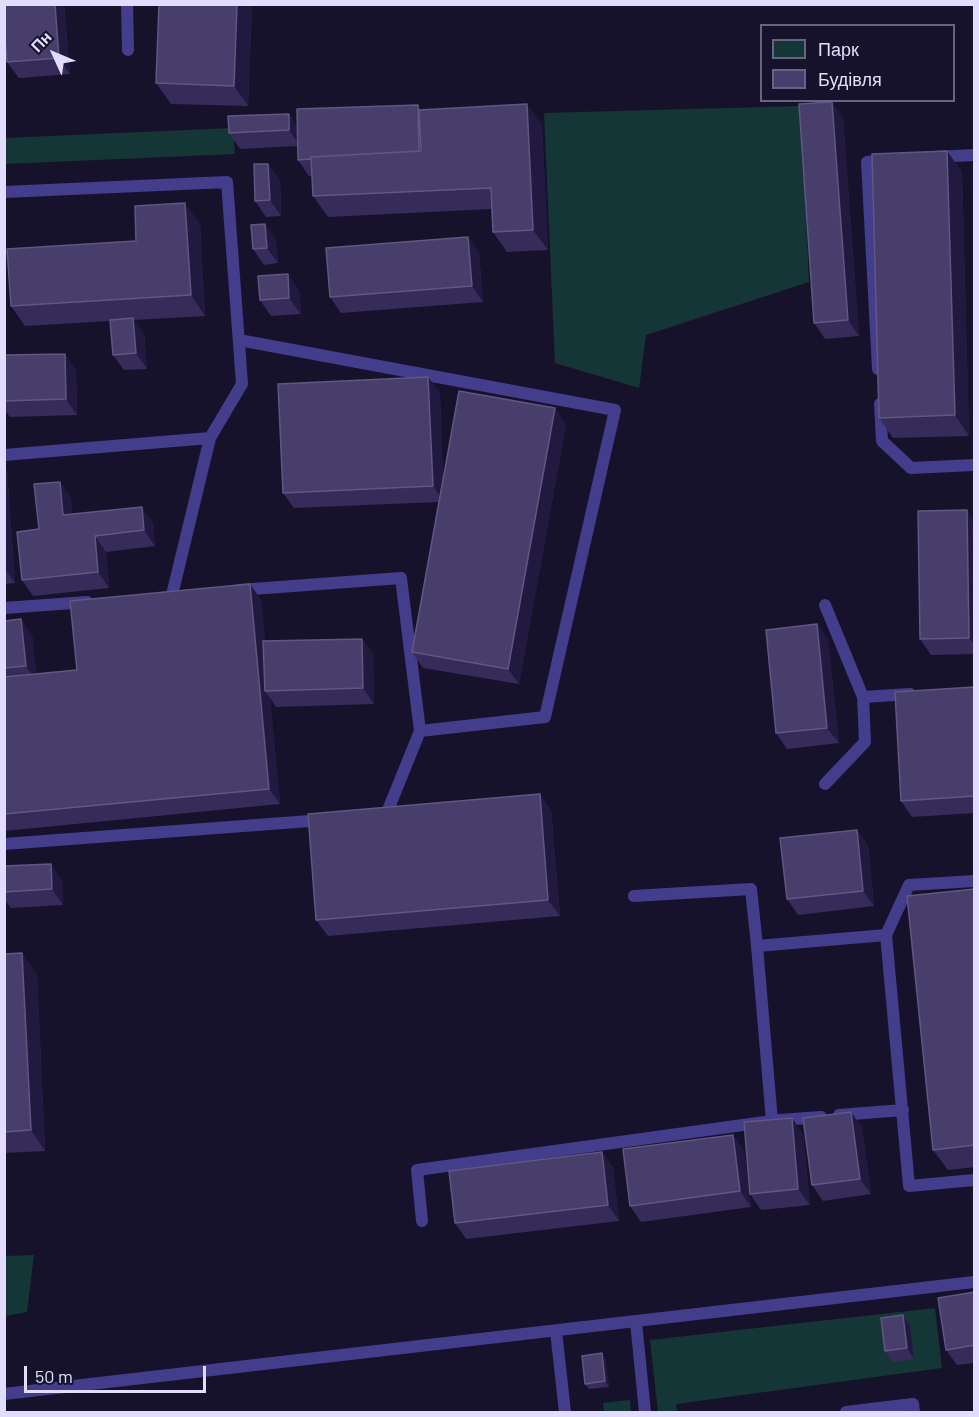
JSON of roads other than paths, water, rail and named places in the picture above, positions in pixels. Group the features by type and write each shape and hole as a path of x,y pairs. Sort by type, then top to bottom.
{"lane":[{"path":"128,4 128,50"},
{"path":"921,158 975,155"},
{"path":"899,160 867,162 882,441 911,468 975,465"},
{"path":"4,192 227,182 242,384 210,438 172,595"},
{"path":"239,340 615,410 545,717 420,731"},
{"path":"4,455 210,438"},
{"path":"229,591 401,578 420,731 386,815 362,817"},
{"path":"4,608 105,600"},
{"path":"825,605 863,697 865,742 825,784"},
{"path":"863,697 919,693"},
{"path":"4,844 338,819"},
{"path":"975,881 909,885 886,935 909,1186 975,1180"},
{"path":"634,896 751,889 772,1121"},
{"path":"757,946 886,935"},
{"path":"422,1221 417,1170 772,1121 903,1110"},
{"path":"4,1394 975,1282"},
{"path":"636,1322 645,1413"},
{"path":"556,1331 565,1413"},
{"path":"846,1413 913,1404 914,1413"}]}
